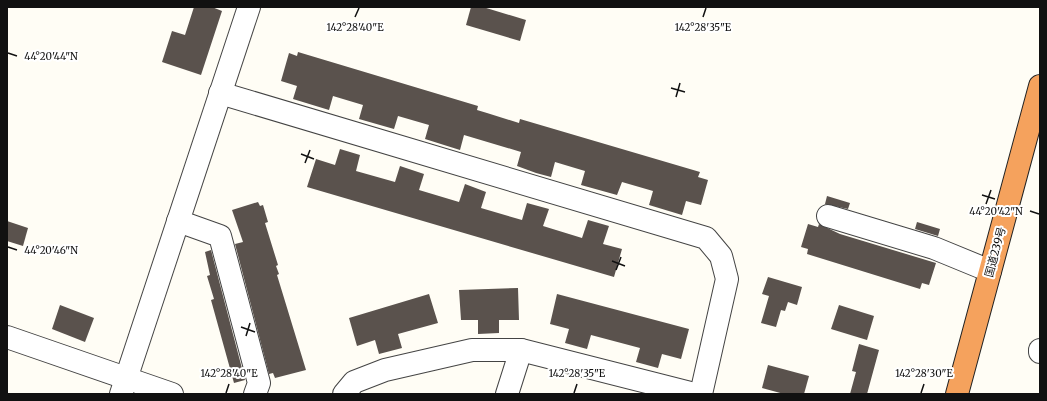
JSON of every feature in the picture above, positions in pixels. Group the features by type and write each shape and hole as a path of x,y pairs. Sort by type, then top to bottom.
{"highway":[{"name":"国道239号","path":"957,394 1040,86"}],"street":[{"path":"124,386 249,7"},
{"path":"220,93 706,238 721,256 727,279 701,394"},
{"path":"828,216 934,248 990,271"},
{"path":"178,221 220,236 259,383 255,394"},
{"path":"7,337 124,386 172,394"},
{"path":"344,394 354,382 385,370 472,350 521,350 694,394"},
{"path":"507,394 521,350"}],"building":[{"path":"194,7 212,7 222,11 201,75 162,62 172,31 185,35"},
{"path":"471,7 483,7 526,20 520,41 466,25"},
{"path":"298,52 478,106 477,110 519,123 520,119 700,172 698,177 708,180 701,205 686,201 682,215 649,205 653,191 622,182 617,195 581,185 585,171 555,162 551,177 536,173 517,166 521,152 464,135 460,150 425,139 429,125 398,116 394,129 359,119 363,105 333,96 329,110 293,99 297,86 281,81 289,53 297,56"},
{"path":"340,149 360,155 356,171 395,182 400,166 424,174 419,190 459,202 465,184 486,192 481,208 522,220 527,203 549,209 543,226 582,238 588,220 609,226 603,244 622,249 614,277 307,187 316,159 335,165"},
{"path":"827,196 850,203 848,209 825,204"},
{"path":"258,202 260,206 263,205 268,222 265,223 278,265 276,266 279,274 277,275 306,370 275,378 273,373 269,374 235,244 243,242 232,210"},
{"path":"7,221 28,228 23,246 7,241"},
{"path":"917,222 940,229 938,236 915,229"},
{"path":"808,224 818,227 819,224 840,234 936,263 929,285 922,283 920,289 807,254 808,249 801,247"},
{"path":"211,250 245,380 234,383 211,300 214,299 207,276 210,275 205,252"},
{"path":"768,277 802,287 797,305 788,302 785,311 781,310 776,327 761,323 769,296 762,294"},
{"path":"518,288 519,320 499,320 499,333 478,334 478,320 461,320 459,290"},
{"path":"429,294 438,323 398,334 402,348 379,354 375,340 357,346 349,318"},
{"path":"557,294 689,329 681,359 662,354 658,368 636,362 640,348 591,335 587,349 565,343 569,329 550,324"},
{"path":"60,305 94,318 85,342 52,329"},
{"path":"839,305 874,316 867,340 831,329"},
{"path":"859,344 879,350 867,394 850,394 856,372 852,371"},
{"path":"768,365 809,376 804,394 784,394 762,388"}]}
